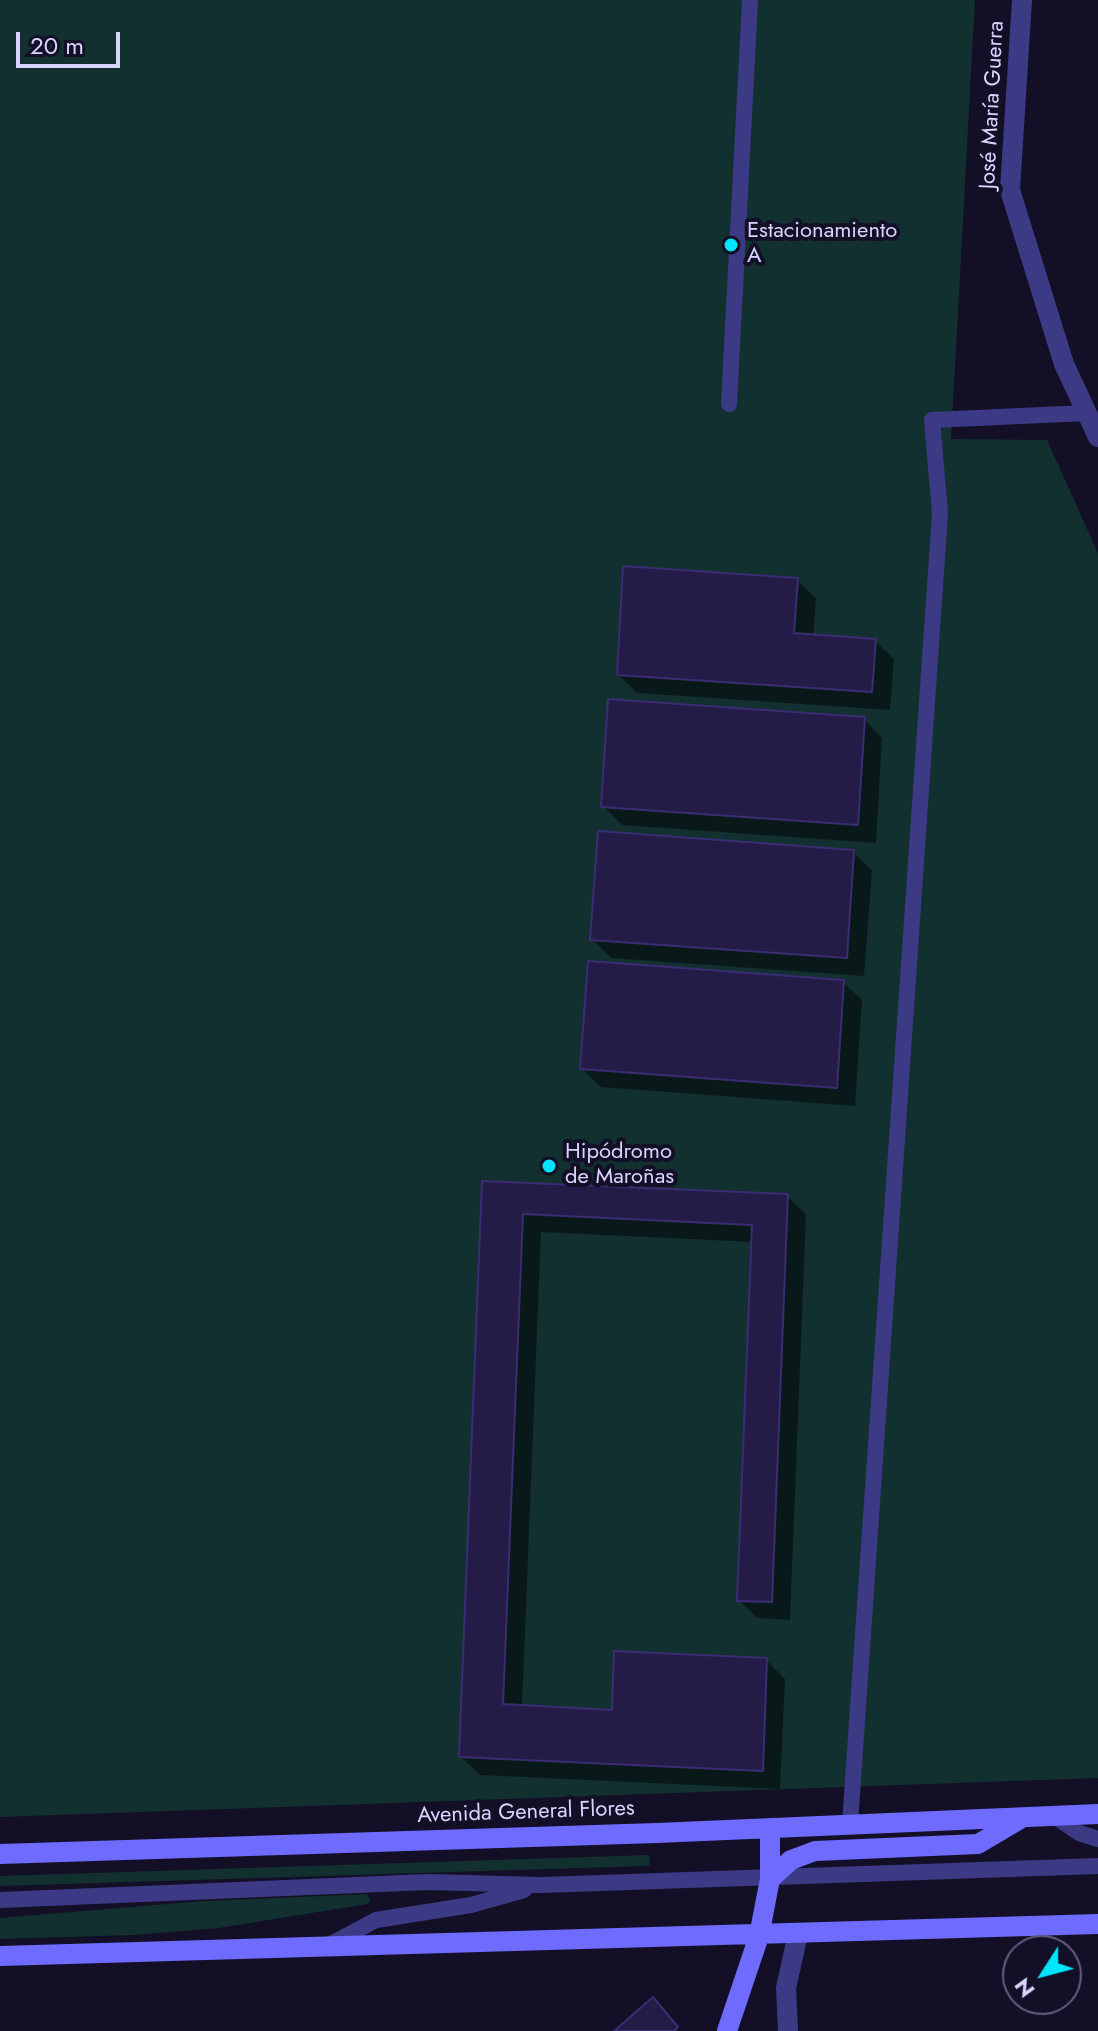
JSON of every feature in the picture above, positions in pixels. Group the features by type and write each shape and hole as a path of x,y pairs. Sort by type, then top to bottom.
{"main road":[{"name":"Avenida General Flores","path":"0,1854 1098,1814"},
{"path":"770,1879 791,1860 815,1851 978,1844 1023,1817"},
{"path":"727,2031 759,1936 770,1879 770,1828"},
{"path":"0,1956 1098,1924"}],"street":[{"name":"José María Guerra","path":"1022,0 1010,190 1064,364 1093,414 1098,437"},
{"path":"788,2031 786,1988 798,1934"}],"lane":[{"path":"729,404 750,0"},
{"path":"850,1823 850,1787 940,513 932,420 1093,414"},
{"path":"1054,1816 1079,1833 1098,1839"},
{"path":"0,1900 428,1882 541,1885 1098,1866"},
{"path":"324,1948 376,1920 471,1905 541,1885"}],"green space":[{"name":"Hipódromo de Maroñas","path":"0,0 975,0 951,439 1047,440 1098,553 1098,1778 0,1817"},
{"path":"649,1855 650,1865 645,1866 0,1886 0,1876"},
{"path":"367,1894 371,1901 367,1904 219,1928 133,1935 0,1939 0,1918 203,1901"}],"building":[{"path":"623,566 798,578 794,633 876,639 872,692 617,675"},
{"path":"608,699 865,717 858,825 601,807"},
{"path":"598,831 854,850 847,958 590,940"},
{"path":"588,961 844,980 837,1088 580,1069"},
{"path":"482,1181 788,1194 772,1602 737,1601 752,1225 523,1214 503,1704 612,1710 614,1651 767,1658 763,1771 459,1757"},
{"path":"653,1997 678,2027 674,2031 614,2031"}],"place":[{"name":"Estacionamiento A","path":"731,245"},
{"name":"Hipódromo de Maroñas","path":"549,1166"}]}
